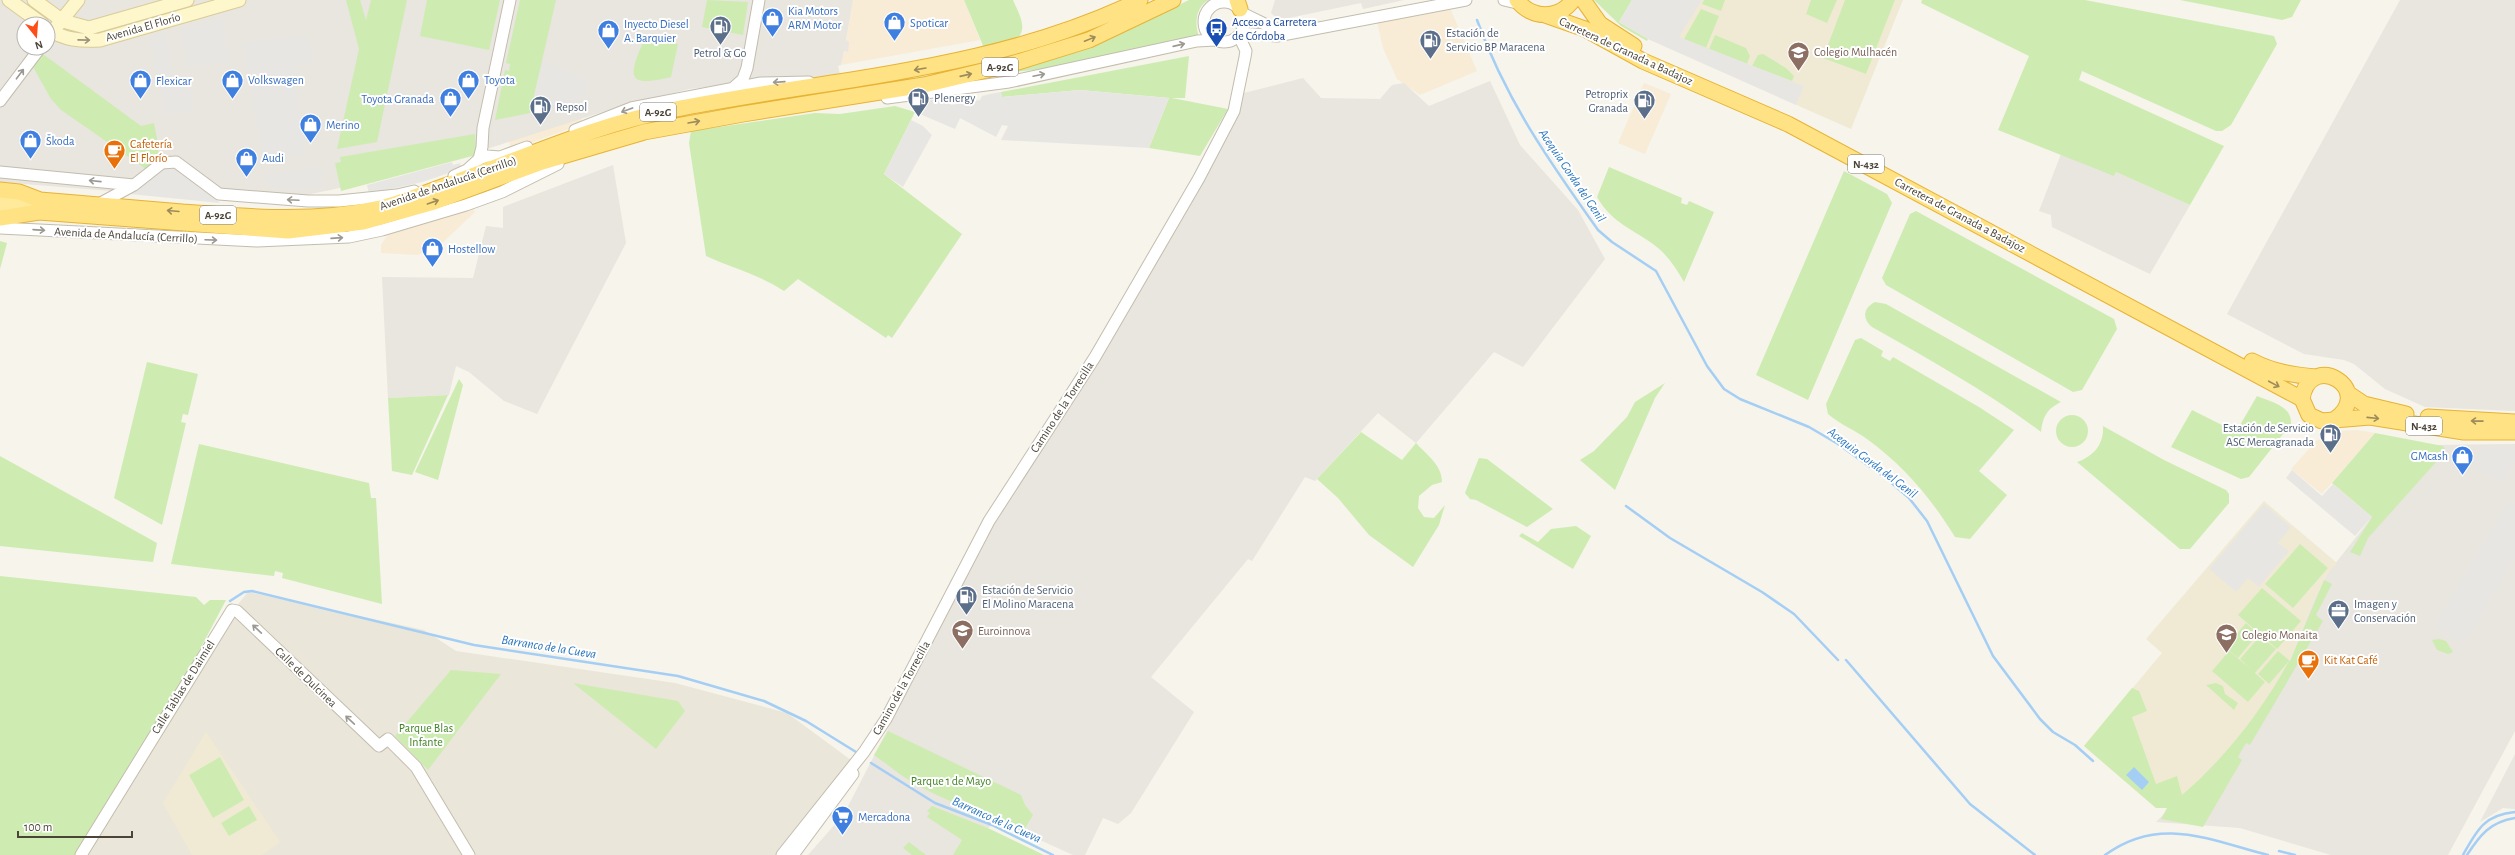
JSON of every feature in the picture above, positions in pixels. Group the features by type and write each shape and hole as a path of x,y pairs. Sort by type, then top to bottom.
{"highway":[{"name":"A-92G","path":"823,86 927,67 1013,48 1088,22 1140,0"},
{"name":"A-92G","path":"817,103 924,85 1042,56 1089,40 1173,0"},
{"path":"1545,15 1564,9 1573,0"},
{"name":"Carretera de Granada a Badajoz","path":"1583,0 1600,24 1628,43 1791,115 2268,369 2290,375 2316,377"},
{"name":"N-432","path":"1519,2 1530,12 1545,15"},
{"name":"Carretera de Granada a Badajoz","path":"1545,15 1584,29 1643,61 1788,124 2302,399"},
{"name":"Avenida de Andalucía (Cerrillo)","path":"503,168 583,134 645,115 716,101 823,86"},
{"name":"Avenida de Andalucía (Cerrillo)","path":"0,218 40,206 97,205 273,218 314,218 379,208 432,190 476,171 503,168 601,143 685,124 817,103"},
{"name":"Avenida de Andalucía (Cerrillo)","path":"0,190 19,192 40,206 264,230 288,231 363,222 410,210 476,171"},
{"name":"N-432","path":"2316,377 2326,375 2336,377 2344,384 2349,394 2364,404 2410,415 2515,422"},
{"path":"2302,399 2308,383 2316,377"},
{"path":"2334,420 2343,414 2347,407 2349,394"},
{"name":"N-432","path":"2302,399 2306,411 2316,419 2324,422 2370,417 2464,432 2515,432"}],"main road":[{"name":"Avenida El Florío","path":"9,0 29,16"},
{"name":"Avenida El Florío","path":"34,0 62,21 89,28 187,0"},
{"path":"56,25 62,21 78,0"},
{"name":"Avenida El Florío","path":"56,34 84,41 100,40 233,1"},
{"path":"141,14 143,28"},
{"name":"Avenida de Andalucía (Cerrillo)","path":"0,199 40,206"},
{"name":"Avenida de Andalucía (Cerrillo)","path":"0,209 40,206"}],"street":[{"path":"489,196 476,171 483,137 483,128 510,0"},
{"path":"733,88 743,79 747,68 759,0"},
{"path":"1215,40 1208,35 1204,27 1204,18 1208,10 1215,4 1224,2 1240,8 1275,29 1438,0"},
{"path":"1227,42 1240,35 1266,37 1466,0"},
{"path":"1504,0 1519,2"},
{"path":"1240,8 1244,25 1240,35"},
{"name":"Camino de la Torrecilla","path":"782,855 864,752 886,719 989,520 1095,357 1199,178 1234,111 1246,51 1240,35"},
{"name":"Camino de la Torrecilla","path":"1245,57 1251,45 1266,37"},
{"path":"817,103 837,106 1009,82 1197,41 1215,40 1227,42 1241,50 1245,57"},
{"path":"0,101 34,56"},
{"path":"747,68 753,78 761,83"},
{"name":"Avenida de Andalucía (Cerrillo)","path":"0,228 178,238 298,240 348,237 382,230 489,196 503,168 631,108 761,83 805,80 823,86"},
{"path":"693,95 716,101"},
{"path":"483,137 503,168"},
{"name":"Avenida de Andalucía (Cerrillo)","path":"97,205 134,185 162,163 176,162 219,194 271,199 339,201 397,195 445,180 467,170 476,171"},
{"path":"0,172 134,185"},
{"path":"432,190 445,180"},
{"path":"264,230 298,240"},
{"name":"Calle Tablas de Daimiel","path":"81,855 232,610"},
{"name":"Calle de Dulcinea","path":"232,610 237,611 262,634 379,746 388,739 416,767 468,855"},
{"name":"Camino de la Torrecilla","path":"793,855 840,794 857,768 864,752"}],"shaded area":[{"path":"0,0 853,0 846,40 849,42 848,52 844,51 841,65 838,66 840,75 825,78 802,77 689,89 612,109 471,154 340,188 301,196 193,189 135,193 0,182"},
{"path":"853,0 964,0 980,40 841,65 844,51 847,52 846,41"},
{"path":"1275,0 1404,0 1363,9 1361,3 1279,20 1271,13"},
{"name":"Colegio Mulhacén","path":"1632,0 1903,0 1851,129 1648,39"},
{"path":"1632,0 1702,0 1679,37 1804,86 1796,105 1648,39 1619,22"},
{"path":"2400,0 2515,0 2515,411 2425,407 2385,389 2354,364 2344,360 2304,354 2227,314"},
{"name":"Estación de Servicio BP Maracena","path":"1450,8 1477,71 1420,95 1397,79 1383,48 1377,22"},
{"path":"222,18 230,61 187,68 181,30"},
{"path":"166,33 173,77 189,75 194,110 164,115 150,37"},
{"path":"306,35 314,64 295,66 297,77 294,78 305,154 268,160 263,157 243,43"},
{"path":"543,61 590,82 580,102 530,113"},
{"path":"1303,78 1321,98 1380,99 1392,85 1404,83 1429,106 1490,81 1520,145 1578,210 1605,259 1523,367 1494,352 1416,443 1378,413 1315,481 1305,477 1252,561 1248,559 1151,677 1194,712 1131,813 1118,824 1103,818 1085,855 1073,855 996,820 963,855 808,855 844,814 954,601 992,521 1237,112 1244,93"},
{"name":"Petroprix Granada","path":"1644,83 1671,94 1645,154 1618,143"},
{"path":"1080,90 1169,98 1149,148 1001,140 1008,126 1002,125 996,137 960,118 955,129 915,112 921,101 944,99 949,101 951,105 980,100 982,96 1001,92 1002,97"},
{"name":"Repsol","path":"580,102 582,124 517,148 510,146 504,118"},
{"path":"911,120 923,126 932,135 903,187 884,174"},
{"path":"2061,154 2114,175 2116,172 2190,205 2150,274 2052,227 2051,215 2039,211"},
{"path":"452,162 453,165 460,163 461,169 422,182 369,194 367,185"},
{"path":"613,165 626,243 537,414 504,401 469,372 456,366 449,395 388,398 382,277 473,278 486,226 503,228 503,207"},
{"path":"320,167 323,187 295,190 268,186 266,174"},
{"path":"169,168 182,172 220,203 130,194 164,169"},
{"path":"473,206 475,212 437,248 417,255 381,253 381,245 389,233"},
{"name":"Estación de Servicio ASC Mercagranada","path":"2357,430 2375,433 2322,494 2291,469 2316,441 2338,431"},
{"path":"2515,444 2515,731 2448,855 2331,855 2240,828 2156,822 2230,748 2256,716 2291,659 2311,607 2327,574 2372,517 2435,445"},
{"path":"2482,447 2515,449 2515,462 2503,484 2471,466"},
{"path":"2292,470 2322,496 2333,484 2372,517 2355,536 2286,478"},
{"name":"Colegio Monaita","path":"2264,501 2337,563 2327,574 2311,607 2291,659 2256,716 2230,748 2191,788 2167,808 2156,808 2084,746 2162,653 2146,639"},
{"path":"2508,501 2515,504 2515,558 2464,644 2434,627"},
{"path":"2264,504 2291,527 2278,543 2289,551 2259,587 2248,578 2236,592 2209,569"},
{"path":"248,592 424,630 456,651 675,683 787,713 851,760 779,855 84,855 230,614"},
{"path":"206,732 280,842 262,855 192,855 163,803"},
{"path":"2515,754 2515,809 2503,808 2480,822"}],"green space":[{"path":"346,0 360,0 366,20 371,0 407,0 377,142 337,149 359,49"},
{"path":"427,0 500,0 489,50 420,36"},
{"path":"520,0 556,0 530,113 495,120 505,70 509,71 510,64 506,63"},
{"path":"707,0 748,2 743,35 702,27"},
{"path":"964,0 1013,0 1021,19 1021,34 1018,38 984,48"},
{"path":"1189,0 1209,0 1201,6 1197,16 1197,31 1199,36 1044,69 1013,72 1108,39"},
{"path":"1594,0 1632,0 1619,22 1648,39 1647,41 1621,26"},
{"path":"1704,0 1725,0 1721,11 1702,4"},
{"path":"1811,0 1837,0 1827,23 1806,14"},
{"path":"1845,0 1895,0 1866,74 1823,58"},
{"path":"1922,0 2085,0 2274,36 2277,44 2231,125 2222,131 2216,131 2082,71 2079,80 2224,146 2190,205 2116,172 2114,176 1998,130 2029,56 1921,3"},
{"path":"2180,0 2301,0 2292,17 2282,20"},
{"path":"1701,9 1719,16 1706,48 1684,39"},
{"path":"1715,35 1746,48 1750,56 1747,64 1709,49"},
{"path":"644,40 678,44 671,77 646,81 638,80 635,76 635,63"},
{"path":"1763,54 1786,68 1794,76 1792,81 1752,66 1758,55"},
{"path":"41,56 46,56 141,126 154,123 158,142 158,157 152,167 146,169 61,110 51,99 33,67"},
{"path":"1189,56 1185,98 1172,98 1228,109 1200,156 1149,148 1169,98 1080,90 1002,97 1001,92"},
{"path":"895,106 915,112 884,174 962,234 892,338 888,335 886,338 798,279 784,291 756,276 706,256 689,143 691,131 815,113 840,114"},
{"path":"475,134 476,155 341,191 335,163 341,162 340,157"},
{"path":"1609,167 1682,198 1681,203 1687,205 1689,201 1714,212 1684,282 1666,255 1617,220 1603,206 1597,197"},
{"path":"1844,171 1887,194 1892,203 1808,400 1756,375"},
{"path":"1916,211 2114,319 2117,329 2082,390 2073,392 1886,285 1882,278 1910,214"},
{"path":"0,241 7,243 0,269"},
{"path":"1875,302 1886,304 2061,402 2052,407 2046,414 2041,432 1980,390 1872,327 1867,321 1865,314 1868,307"},
{"path":"1861,338 1883,351 1881,356 1890,361 1893,357 1979,407 2014,430 1979,471 2007,495 1970,539 1955,537 1926,496 1893,460 1867,439 1828,414 1826,404 1855,340"},
{"path":"147,362 198,374 188,415 183,414 181,422 186,423 162,525 114,498"},
{"path":"459,379 463,385 438,480 415,472"},
{"path":"1665,383 1655,398 1615,490 1580,460 1594,451 1627,417 1635,402"},
{"path":"448,395 412,475 392,471 388,398"},
{"path":"2257,396 2275,403 2285,409 2290,418 2291,424 2249,477 2241,479 2171,447 2192,410 2236,432"},
{"path":"2069,415 2075,415 2085,422 2088,431 2087,437 2081,444 2075,447 2069,447 2059,440 2056,434 2056,428 2063,418"},
{"path":"2103,426 2164,460 2226,490 2229,494 2229,503 2190,549 2180,549 2077,462 2093,453 2100,444"},
{"path":"1361,432 1402,460 1416,443 1437,465 1439,470 1442,482 1432,485 1419,496 1418,508 1424,517 1434,518 1445,505 1439,525 1413,567 1369,535 1338,498 1317,479"},
{"path":"2375,433 2443,446 2446,451 2368,538 2360,556 2350,552 2372,517 2332,483"},
{"path":"199,444 369,483 371,498 376,498 382,604 282,578 283,573 275,571 274,576 171,564"},
{"path":"0,456 157,543 153,562 0,546"},
{"path":"1479,458 1487,459 1553,509 1527,527 1476,500 1470,499 1465,493"},
{"path":"1576,526 1591,536 1573,569 1519,536 1522,533 1538,542 1551,529"},
{"path":"2300,544 2328,568 2293,608 2265,584"},
{"path":"0,576 196,597 204,605 210,600 226,600 188,672 125,772 77,855 0,855"},
{"path":"2324,580 2332,584 2316,615 2323,621 2250,745 2246,743 2238,757 2242,760 2203,827 2161,819 2167,808 2156,808 2084,746 2132,688 2139,691 2147,711 2132,717 2156,784 2177,776 2182,795 2228,749 2242,733 2267,698 2289,661 2269,684 2258,674 2278,651 2290,661"},
{"path":"2262,588 2301,621 2277,649 2238,615"},
{"path":"2246,623 2258,634 2238,658 2225,647"},
{"path":"2260,636 2276,649 2255,673 2265,682 2248,702 2212,671 2229,651 2251,669 2240,659"},
{"path":"2439,639 2446,641 2453,652 2448,654 2437,650 2432,640"},
{"name":"Parque Blas Infante","path":"451,670 501,674 428,770 395,736"},
{"path":"573,683 678,701 685,711 656,749"},
{"path":"2216,683 2223,686 2225,694 2238,703 2234,710 2206,685"},
{"name":"Parque 1 de Mayo","path":"888,731 1021,795 1025,805 1033,815 1024,830 922,788 874,755"},
{"path":"220,757 244,800 213,818 189,775"},
{"path":"249,806 257,820 229,836 221,823"},
{"path":"932,806 990,829 1044,855 953,855 962,840 927,817 930,813 927,811"},
{"path":"909,842 926,855 912,855 903,848"}],"water":[{"path":"2134,767 2149,782 2142,790 2126,775"}],"waterway":[{"name":"Acequia Gorda del Genil","path":"1477,20 1501,77 1530,129 1562,179 1598,230 1612,242 1656,271 1707,366 1724,389 1740,399 1809,427 1838,444 1887,479 1909,498 1927,521 1993,656 2040,719 2053,732 2075,745 2093,761"},
{"path":"1626,506 1670,538 1762,592 1794,614 1838,660"},
{"name":"Barranco de la Cueva","path":"230,601 244,592 252,591 474,645 678,676 764,701 806,721 856,752"},
{"path":"1846,660 1970,804 2035,855"},
{"name":"Barranco de la Cueva","path":"871,763 935,803 992,825 1053,855"},
{"name":"Acequia Gorda del Genil","path":"2463,855 2477,831 2489,820 2496,816 2515,812"},
{"path":"2467,855 2476,841 2486,830 2506,820 2515,818"},
{"name":"Acequia Gorda del Genil","path":"2105,855 2125,843 2145,836 2165,833 2185,834 2205,838 2268,855"},
{"name":"Acequia Gorda del Genil","path":"2279,851 2295,855"}],"place":[{"name":"Kia Motors ARM Motor","path":"773,38"},
{"name":"Spoticar","path":"894,42"},
{"name":"Petrol & Go","path":"720,46"},
{"name":"Acceso a Carretera de Córdoba","path":"1216,48"},
{"name":"Inyecto Diesel A. Barquier","path":"608,50"},
{"name":"Estación de Servicio BP Maracena","path":"1430,60"},
{"name":"Colegio Mulhacén","path":"1798,72"},
{"name":"Flexicar","path":"140,100"},
{"name":"Volkswagen","path":"232,100"},
{"name":"Toyota","path":"469,100"},
{"name":"Toyota Granada","path":"450,118"},
{"name":"Plenergy","path":"918,118"},
{"name":"Petroprix Granada","path":"1644,120"},
{"name":"Repsol","path":"540,126"},
{"name":"Merino","path":"310,144"},
{"name":"Škoda","path":"30,160"},
{"name":"Cafetería El Florío","path":"115,170"},
{"name":"Audi","path":"246,178"},
{"name":"Hostellow","path":"432,268"},
{"name":"Estación de Servicio ASC Mercagranada","path":"2330,454"},
{"name":"GMcash","path":"2463,476"},
{"name":"Estación de Servicio El Molino Maracena","path":"967,616"},
{"name":"Imagen y Conservación","path":"2338,630"},
{"name":"Euroinnova","path":"963,650"},
{"name":"Colegio Monaita","path":"2227,654"},
{"name":"Kit Kat Café","path":"2309,680"},
{"name":"Mercadona","path":"842,836"}]}
